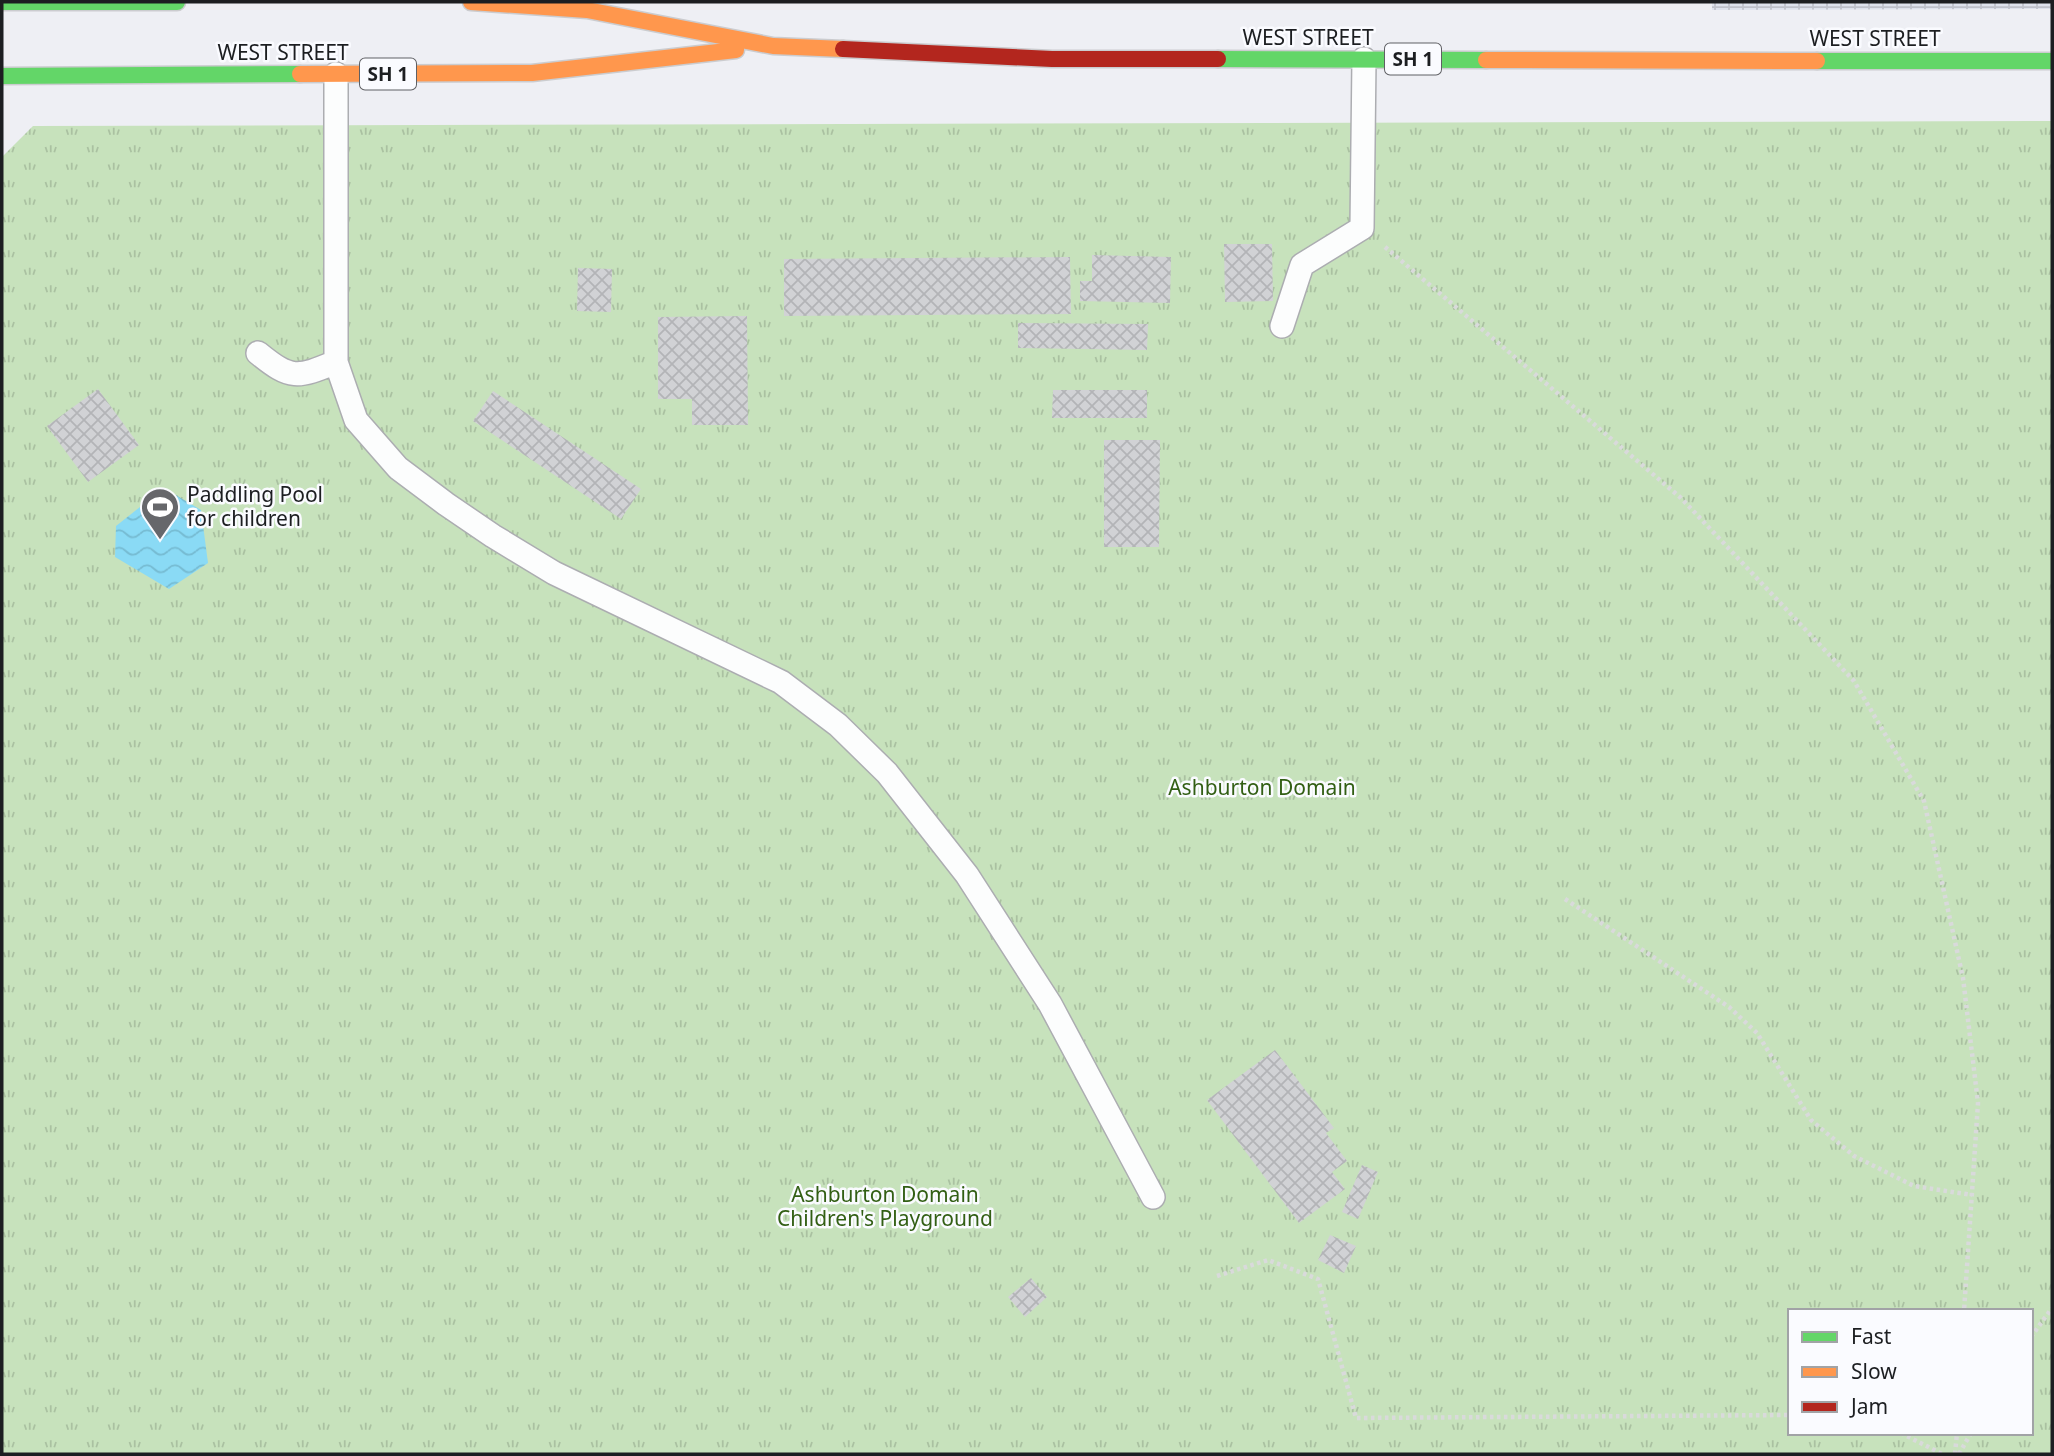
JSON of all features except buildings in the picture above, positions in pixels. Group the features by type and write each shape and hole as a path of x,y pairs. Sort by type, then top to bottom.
{"highway":[{"path":"2,2 177,2"},
{"name":"WEST STREET","path":"471,2 587,10 773,46 1052,59 2052,61"},
{"name":"WEST STREET","path":"2,76 532,74 773,46"}],"lane":[{"path":"1282,326 1302,265 1362,228 1364,59"},
{"path":"336,74 336,362 356,420 398,468 446,504 554,573 781,682 838,725 887,773 967,875 1042,992 1153,1197"},
{"path":"258,353 280,370 306,374 336,362"}],"path":[{"path":"1362,228 1681,498 1854,681 1923,801 1963,978 1978,1103 1964,1309"},
{"path":"1566,899 1729,1007 1757,1033 1811,1120 1854,1156 1914,1186 1972,1195"},
{"path":"1217,1276 1268,1260 1318,1279 1356,1418 1788,1415"},
{"path":"2033,1334 2052,1308"},
{"path":"1905,1435 1942,1454"},
{"path":"1956,1435 1957,1454"},
{"path":"1957,1454 1970,1435"}],"shaded area":[{"path":"1712,2 2052,2 2052,9 1712,10"}],"green space":[{"name":"Ashburton Domain","path":"2052,121 2052,1454 2,1454 2,157 33,126"}],"water":[{"name":"Paddling Pool for children","path":"164,488 201,510 208,563 169,589 115,557 116,526"}],"traffic: fast":[{"path":"2,2 177,2"},
{"path":"1218,59 1486,60"},
{"path":"1817,61 2052,61"},
{"path":"2,76 300,74"}],"traffic: slow":[{"path":"471,2 587,10 773,46 843,49"},
{"path":"300,74 532,73 736,50"},
{"path":"1486,60 1817,61"}],"traffic: jam":[{"path":"843,49 1052,59 1218,59"}],"place":[{"name":"Paddling Pool for children","path":"160,541"}],"park label":[{"name":"Ashburton Domain Children's Playground","path":"885,1207"}]}
